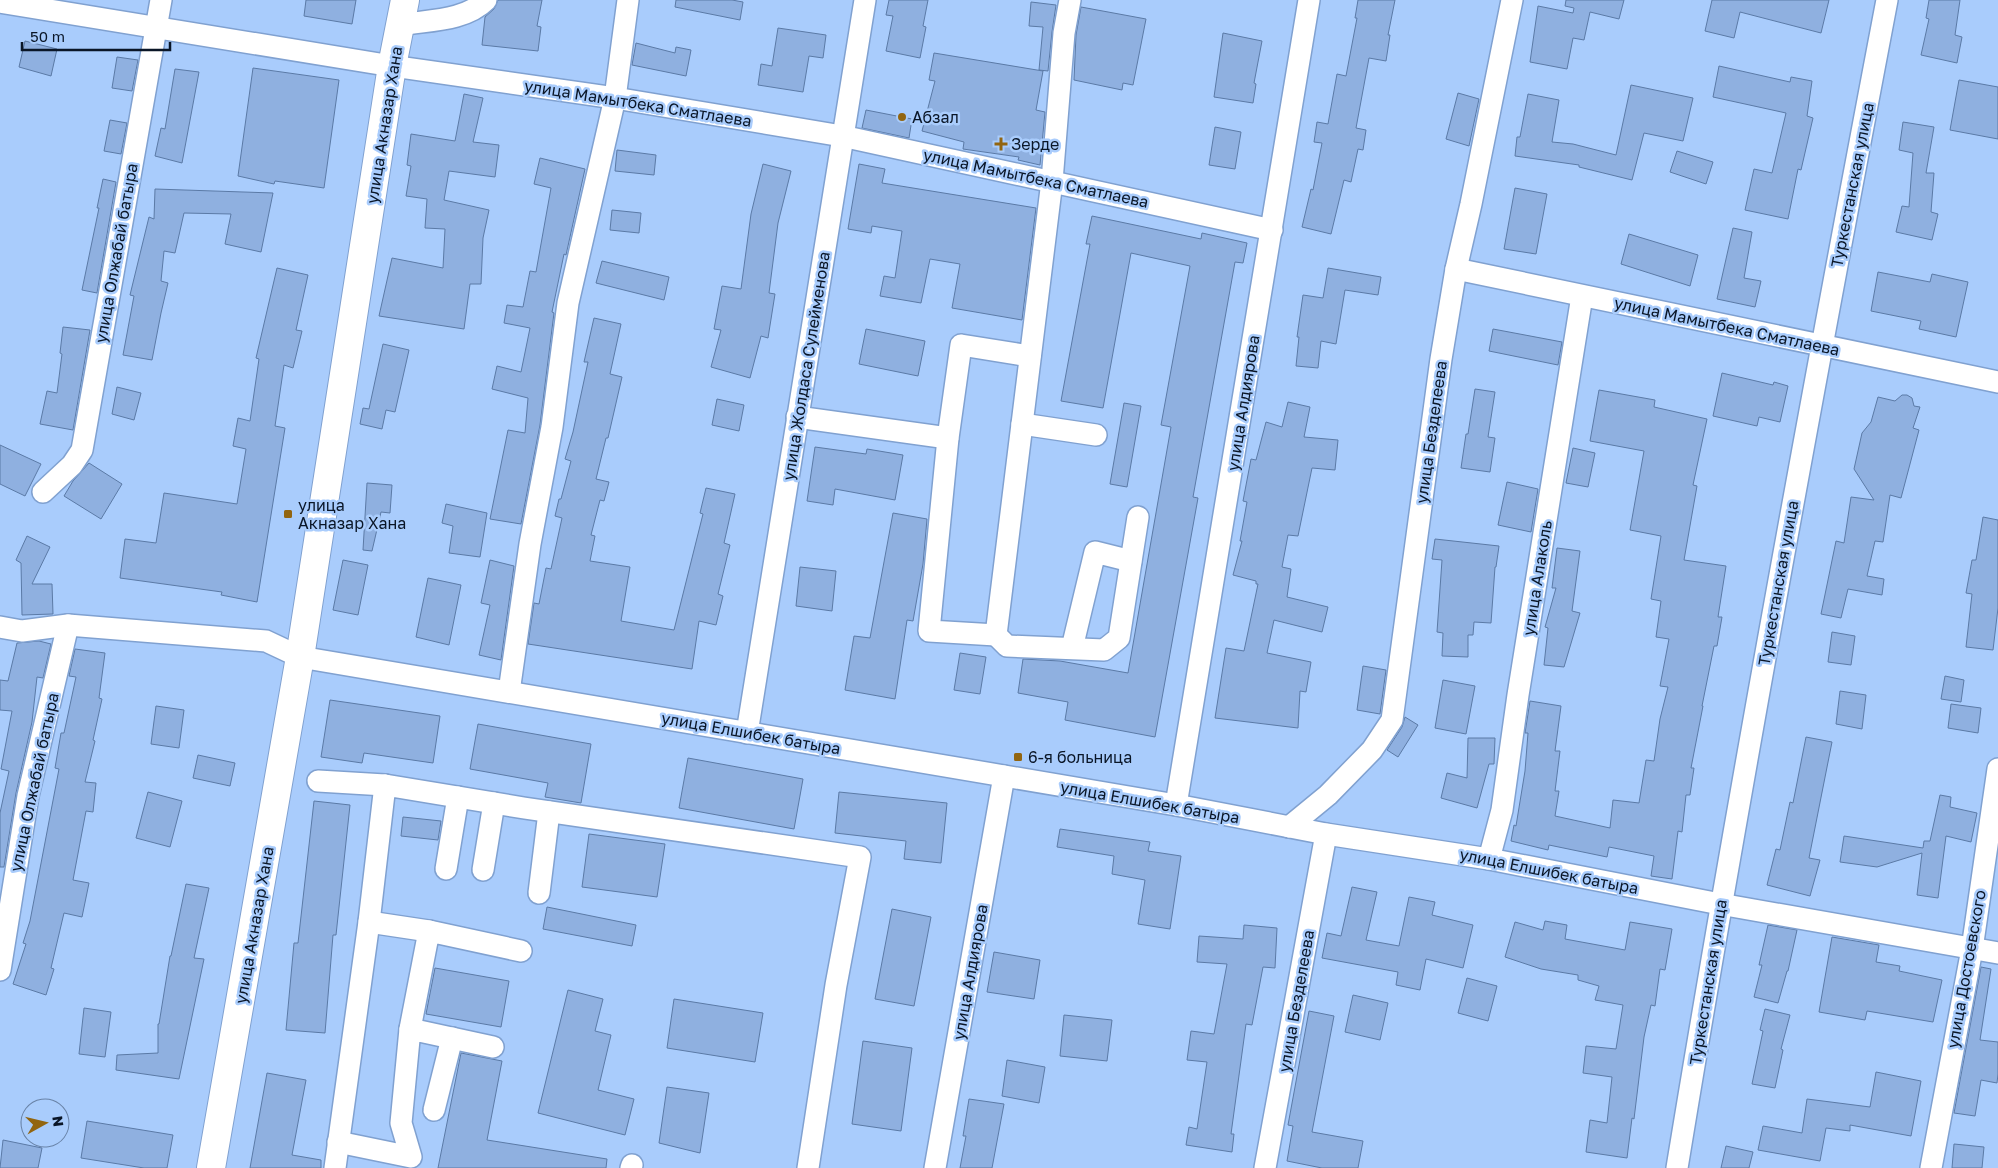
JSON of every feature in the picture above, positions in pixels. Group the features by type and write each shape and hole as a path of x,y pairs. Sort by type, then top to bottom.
{"main road":[{"name":"улица Акназар Хана","path":"211,1168 300,657 392,66 403,13"}],"street":[{"name":"улица Олжабай батыра","path":"44,492 72,465 82,450 161,0"},
{"path":"403,13 467,13 478,8 486,0"},
{"path":"509,692 530,544 552,427 568,303 615,98 628,0"},
{"name":"улица Жолдаса Сулейменова","path":"747,733 865,0"},
{"path":"996,634 1052,181 1064,33 1070,0"},
{"name":"улица Алдиярова","path":"1176,806 1309,0"},
{"name":"улица Безделеева","path":"1289,827 1328,795 1366,756 1392,720 1441,359 1456,269 1512,0"},
{"name":"Туркестанская улица","path":"1677,1168 1720,904 1821,345 1887,0"},
{"name":"улица Мамытбека Сматлаева","path":"0,2 392,66 615,98 842,136 1272,230"},
{"name":"улица Мамытбека Сматлаева","path":"1456,269 1998,382"},
{"name":"улица Алаколь","path":"1489,859 1502,810 1518,695 1582,296"},
{"path":"1030,356 961,345 948,438 929,631 996,634 1007,646 1104,650 1119,638 1138,517"},
{"path":"797,417 948,438"},
{"path":"1022,424 1096,435"},
{"path":"1072,648 1094,552 1131,561"},
{"name":"улица Олжабай батыра","path":"0,970 28,796 68,625"},
{"name":"улица Елшибек батыра","path":"0,627 22,631 68,625 266,642 300,657 1004,776 1326,834 1489,859 1720,904 1998,954"},
{"name":"улица Достоевского","path":"1931,1168 1972,949 1998,769"},
{"name":"улица Алдиярова","path":"935,1168 1004,776"},
{"path":"318,781 385,785 548,812 860,857 836,985 808,1168"},
{"path":"335,1168 369,922 385,785"},
{"path":"446,869 458,797"},
{"path":"483,870 494,803"},
{"path":"539,893 548,812"},
{"name":"улица Безделеева","path":"1265,1168 1326,834"},
{"path":"369,922 521,951"},
{"path":"338,1142 411,1157 401,1124 410,1029 429,932"},
{"path":"410,1029 493,1046"},
{"path":"434,1110 452,1038"}],"building":[{"path":"306,0 356,0 352,24 304,16"},
{"path":"498,0 542,0 537,26 541,27 538,51 482,45 485,17 494,9"},
{"path":"676,0 732,0 743,2 740,20 675,7"},
{"path":"889,0 928,0 923,26 926,27 920,58 886,51 893,16 886,15"},
{"path":"1358,0 1395,0 1388,35 1390,35 1386,61 1369,58 1356,128 1366,130 1363,150 1358,149 1351,182 1344,180 1331,234 1302,227 1311,189 1313,190 1322,143 1314,142 1317,122 1328,124 1337,74 1346,76 1357,18 1355,18"},
{"path":"1566,0 1624,0 1619,19 1590,12 1584,40 1573,38 1567,69 1530,62 1538,6 1573,13 1574,8 1565,6"},
{"path":"1712,0 1829,0 1821,33 1740,12 1734,38 1705,31"},
{"path":"1929,0 1960,0 1955,35 1962,37 1957,63 1921,55 1929,19 1926,18"},
{"path":"1031,2 1056,5 1048,71 1039,70 1043,27 1029,26"},
{"path":"1081,7 1146,19 1133,85 1123,83 1122,90 1074,80 1076,35"},
{"path":"778,28 826,35 823,58 809,56 803,92 758,85 761,64 772,66"},
{"path":"1223,33 1262,41 1254,83 1256,84 1253,103 1214,97"},
{"path":"25,41 57,49 51,76 19,67"},
{"path":"636,43 675,53 676,47 691,50 686,76 632,65"},
{"path":"934,53 1043,71 1036,110 1045,112 1040,165 1018,160 1019,157 963,149 964,142 922,131 935,81 929,80"},
{"path":"117,57 138,60 132,91 112,88"},
{"path":"1719,66 1790,82 1791,77 1812,81 1807,116 1813,118 1801,170 1798,169 1788,219 1745,210 1754,169 1772,173 1786,113 1713,97"},
{"path":"253,68 339,80 324,188 275,181 274,184 238,176"},
{"path":"175,69 199,72 182,163 155,156 161,128 165,129"},
{"path":"1959,80 1998,87 1998,139 1950,130"},
{"path":"1631,85 1693,98 1683,141 1644,133 1632,180 1579,167 1579,165 1515,156 1517,137 1520,137 1528,94 1559,100 1552,142 1573,144 1616,155"},
{"path":"1458,93 1479,99 1469,146 1446,139"},
{"path":"464,94 483,98 473,142 499,145 495,177 449,171 444,200 489,210 483,238 481,284 470,284 464,329 379,316 392,258 443,268 445,229 425,228 427,199 406,196 411,166 407,165 411,134 455,141"},
{"path":"866,110 912,119 909,138 862,128"},
{"path":"110,120 127,123 121,154 104,151"},
{"path":"1903,122 1934,127 1926,173 1934,173 1931,212 1938,214 1932,240 1896,232 1902,206 1909,207 1913,153 1899,150"},
{"path":"1215,127 1241,132 1235,169 1209,165"},
{"path":"617,150 656,155 654,175 615,171"},
{"path":"1677,151 1713,162 1706,184 1670,172"},
{"path":"540,158 585,169 552,312 554,313 540,425 521,524 490,519 508,430 525,433 528,398 492,389 497,366 521,372 530,328 504,323 507,305 523,307 530,271 536,272 551,188 534,184"},
{"path":"763,164 791,171 778,223 769,293 775,294 768,338 761,336 750,378 711,367 721,330 714,329 722,286 741,289 751,214"},
{"path":"859,164 885,169 882,183 1036,208 1022,320 952,308 960,264 930,259 921,303 880,296 884,276 895,278 902,231 872,226 871,233 848,229"},
{"path":"103,179 116,182 97,293 82,290"},
{"path":"1515,188 1547,194 1536,254 1504,249"},
{"path":"155,189 273,193 261,252 225,244 231,214 184,213 175,253 164,251 161,281 168,283 152,360 123,355 134,296 130,295 149,217 154,219"},
{"path":"612,210 641,213 639,233 610,230"},
{"path":"1092,216 1201,239 1202,233 1247,243 1243,263 1235,262 1193,497 1198,498 1155,737 1065,720 1068,702 1018,693 1023,659 1060,661 1128,673 1171,427 1161,425 1190,266 1131,253 1103,408 1061,401 1090,244 1086,244"},
{"path":"1733,228 1752,232 1744,278 1761,281 1755,307 1717,299"},
{"path":"1629,234 1698,255 1690,286 1621,264"},
{"path":"602,261 669,277 664,300 596,283"},
{"path":"277,268 308,275 296,330 302,331 293,368 284,365 275,426 285,428 257,602 221,595 222,592 120,578 125,539 156,543 164,493 237,504 246,449 233,446 238,418 250,421 259,359 256,358"},
{"path":"1328,268 1381,277 1378,295 1345,290 1336,344 1321,341 1318,368 1296,366 1299,337 1297,337 1303,295 1323,298"},
{"path":"1878,272 1930,282 1932,274 1968,282 1956,337 1919,329 1921,321 1871,311"},
{"path":"594,318 621,324 610,374 622,377 608,438 606,438 596,479 609,482 604,501 600,500 591,535 595,536 590,561 630,567 621,621 674,630 703,514 700,513 706,488 735,494 724,543 730,545 718,594 723,596 716,625 699,621 692,669 528,644 534,603 539,604 546,568 551,569 562,518 555,516 571,461 565,459 573,432 588,362 584,362"},
{"path":"63,327 90,330 73,430 40,424 47,391 57,393"},
{"path":"866,329 925,341 918,376 859,364"},
{"path":"1493,329 1562,342 1558,365 1489,351"},
{"path":"383,344 409,350 395,412 386,410 382,429 360,424 363,408 369,409"},
{"path":"1722,373 1773,385 1774,382 1788,386 1780,422 1759,417 1757,426 1713,416"},
{"path":"117,387 141,393 134,420 112,414"},
{"path":"1475,389 1495,392 1488,437 1495,438 1490,472 1461,468"},
{"path":"1599,390 1655,400 1654,407 1707,419 1693,485 1697,486 1684,560 1726,566 1718,617 1722,617 1717,646 1714,646 1702,706 1691,768 1694,768 1690,795 1686,795 1682,832 1678,831 1672,879 1651,876 1654,856 1609,847 1607,857 1549,845 1548,850 1511,841 1514,825 1516,826 1525,771 1528,733 1525,733 1530,701 1561,706 1555,751 1560,751 1555,791 1559,791 1555,816 1610,828 1613,800 1639,803 1646,760 1654,761 1660,719 1668,687 1660,686 1669,639 1656,637 1661,601 1651,599 1661,536 1630,530 1644,451 1590,441"},
{"path":"1902,395 1912,398 1914,406 1920,407 1913,428 1919,430 1901,498 1890,495 1883,542 1875,541 1867,576 1884,579 1882,595 1848,589 1841,618 1821,614 1836,541 1844,543 1851,497 1874,500 1854,469 1862,433 1871,422 1878,397 1895,401"},
{"path":"717,399 744,405 739,431 712,425"},
{"path":"1288,402 1310,407 1304,437 1338,440 1335,470 1312,468 1298,536 1288,535 1282,567 1291,569 1287,597 1328,607 1322,632 1274,620 1267,653 1311,662 1306,692 1300,691 1298,728 1215,718 1226,648 1244,651 1258,584 1256,584 1256,581 1233,575 1242,541 1240,541 1247,502 1243,501 1251,459 1256,460 1266,422 1282,427"},
{"path":"1124,403 1141,406 1127,487 1110,484"},
{"path":"0,445 41,464 25,496 0,484"},
{"path":"815,447 866,454 867,449 903,455 895,500 835,489 833,505 807,501"},
{"path":"1573,448 1595,453 1588,487 1566,483"},
{"path":"89,463 122,484 101,519 64,496 73,481"},
{"path":"1507,482 1538,489 1531,532 1498,525"},
{"path":"367,483 392,485 390,513 381,512 372,551 363,550"},
{"path":"446,504 487,513 480,557 449,553 453,526 442,523"},
{"path":"893,513 927,519 923,564 913,621 907,620 895,699 845,690 854,636 870,638"},
{"path":"1983,517 1998,520 1998,608 1993,650 1966,647 1972,594 1966,593 1972,560 1976,560"},
{"path":"27,536 50,547 32,584 52,584 53,614 22,615 21,563 16,560"},
{"path":"1435,539 1499,546 1495,567 1491,623 1474,622 1473,635 1468,635 1468,657 1442,656 1443,633 1437,632 1442,560 1432,559"},
{"path":"1557,548 1580,551 1572,611 1580,613 1564,667 1544,665 1548,628 1545,627 1556,588 1552,588"},
{"path":"343,560 368,565 358,615 333,610"},
{"path":"490,560 514,566 501,660 479,655 490,605 481,603"},
{"path":"800,567 836,571 832,611 796,606"},
{"path":"428,578 461,585 449,645 416,637"},
{"path":"1832,632 1855,636 1851,665 1828,662"},
{"path":"39,641 51,644 43,678 37,677 32,722 16,793 4,867 0,867 0,813 9,771 1,769 12,711 0,710 0,680 8,681 17,643"},
{"path":"75,649 105,653 99,698 102,699 93,740 95,741 85,782 96,783 93,812 86,811 73,880 89,883 82,917 64,913 51,968 54,969 46,995 13,984 26,944 23,943 30,921 59,769 55,768 61,733 64,733 76,677 69,676"},
{"path":"960,653 986,657 980,694 954,690"},
{"path":"1363,666 1386,670 1380,714 1357,710"},
{"path":"1945,676 1964,680 1961,702 1941,699"},
{"path":"1443,680 1475,686 1466,734 1435,728"},
{"path":"1840,691 1866,695 1862,729 1836,724"},
{"path":"330,700 440,716 433,763 364,753 362,763 321,757"},
{"path":"1951,704 1981,708 1978,733 1948,728"},
{"path":"156,706 184,710 179,748 151,744"},
{"path":"1405,717 1418,725 1398,757 1387,750 1402,727"},
{"path":"478,724 591,744 581,803 545,797 548,783 470,769"},
{"path":"1806,737 1832,742 1809,858 1820,860 1810,896 1767,885 1776,849 1780,850 1790,802 1793,803"},
{"path":"1468,738 1495,738 1494,764 1489,764 1477,808 1441,798 1447,773 1467,778"},
{"path":"198,755 235,763 230,786 193,778"},
{"path":"688,758 803,779 794,829 679,808"},
{"path":"148,792 182,801 170,847 136,838"},
{"path":"839,792 947,803 941,863 904,859 906,841 835,833"},
{"path":"1940,795 1951,797 1950,807 1977,813 1971,842 1946,836 1938,898 1917,895 1922,853 1877,867 1840,862 1844,836 1923,848 1924,841 1930,841"},
{"path":"314,801 350,805 336,935 333,935 325,1033 286,1030 294,943 298,943"},
{"path":"403,817 441,821 438,840 401,836"},
{"path":"1060,829 1150,842 1148,851 1181,856 1170,929 1138,924 1145,880 1112,874 1114,856 1057,847"},
{"path":"589,834 665,844 657,897 582,887"},
{"path":"186,884 209,888 194,958 204,959 179,1079 116,1070 117,1055 158,1053 158,1024 170,956"},
{"path":"1352,887 1377,892 1366,940 1399,946 1409,897 1435,902 1432,915 1473,925 1463,968 1426,959 1420,990 1396,985 1398,972 1322,958 1327,933 1341,936"},
{"path":"547,907 636,925 632,946 543,929"},
{"path":"892,909 931,917 914,1006 875,999"},
{"path":"1545,921 1567,925 1565,939 1625,950 1630,922 1672,929 1665,970 1660,969 1655,1006 1651,1005 1644,1037 1634,1119 1632,1118 1627,1158 1586,1152 1590,1120 1607,1123 1612,1077 1583,1073 1586,1046 1616,1049 1623,1005 1595,1000 1599,986 1578,980 1578,975 1541,969 1505,957 1515,922 1543,930"},
{"path":"1244,925 1277,928 1275,968 1263,967 1252,1025 1246,1024 1231,1134 1234,1134 1232,1152 1186,1145 1189,1127 1197,1129 1207,1062 1187,1060 1191,1031 1214,1034 1227,964 1197,962 1199,936 1243,939"},
{"path":"1768,925 1797,930 1788,971 1778,1003 1754,997 1762,965 1759,965"},
{"path":"1832,937 1879,945 1876,962 1900,966 1899,971 1942,980 1933,1022 1867,1011 1865,1020 1819,1012"},
{"path":"994,952 1040,960 1034,999 987,992"},
{"path":"1981,967 1991,969 1980,1040 1998,1042 1998,1074 1997,1083 1981,1080 1975,1116 1954,1113"},
{"path":"435,968 509,981 501,1027 426,1014"},
{"path":"1467,978 1497,986 1488,1021 1458,1013"},
{"path":"568,990 603,999 595,1031 611,1035 598,1090 634,1099 625,1135 538,1113"},
{"path":"1353,995 1388,1003 1380,1040 1345,1032"},
{"path":"674,999 763,1013 755,1062 667,1048"},
{"path":"84,1008 111,1012 105,1057 79,1054"},
{"path":"1765,1009 1790,1015 1781,1049 1783,1050 1775,1088 1752,1084 1763,1031 1760,1030"},
{"path":"1309,1011 1334,1016 1312,1132 1363,1141 1358,1168 1322,1168 1287,1161 1293,1126 1288,1125"},
{"path":"1064,1015 1112,1020 1107,1061 1060,1056"},
{"path":"863,1041 912,1048 901,1131 852,1124"},
{"path":"461,1053 502,1061 487,1140 607,1159 606,1168 438,1168"},
{"path":"1007,1060 1045,1067 1039,1103 1002,1096"},
{"path":"1876,1072 1921,1081 1911,1136 1850,1125 1850,1131 1826,1128 1820,1161 1758,1150 1763,1126 1802,1133 1807,1099 1870,1107"},
{"path":"267,1073 306,1080 292,1155 321,1160 321,1168 250,1168"},
{"path":"667,1087 709,1093 700,1153 659,1143"},
{"path":"969,1099 1004,1104 992,1168 960,1168 966,1136 963,1136"},
{"path":"87,1121 173,1135 167,1168 144,1168 81,1158"},
{"path":"3,1140 20,1143 20,1148 42,1148 38,1168 0,1168"},
{"path":"1954,1144 1984,1147 1982,1168 1952,1168"},
{"path":"1726,1146 1753,1152 1749,1168 1721,1168"}],"place":[{"name":"Абзал","path":"902,117"},
{"name":"Зерде","path":"1001,144"},
{"name":"улица Акназар Хана","path":"288,514"},
{"name":"6-я больница","path":"1018,757"}]}
